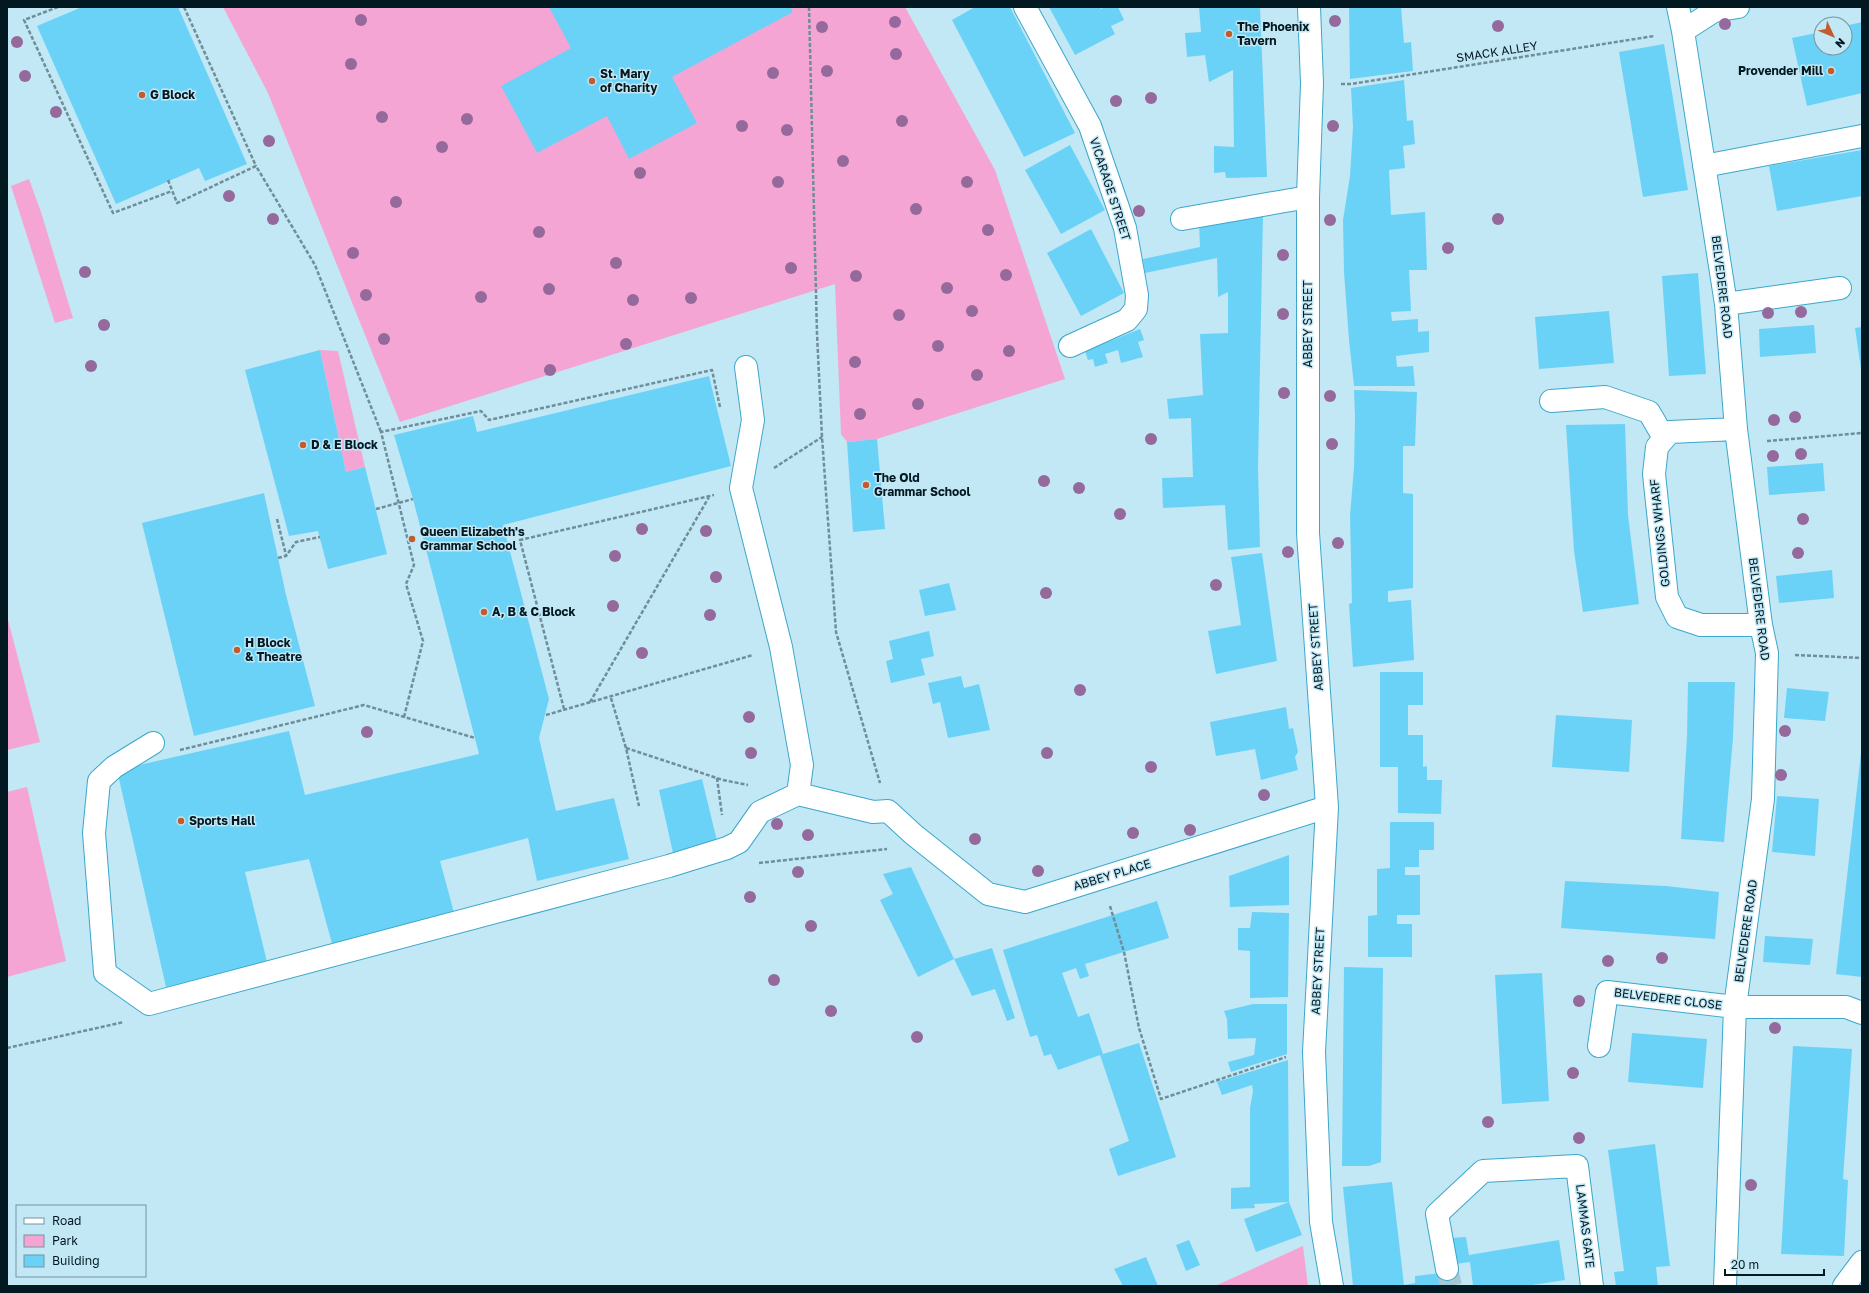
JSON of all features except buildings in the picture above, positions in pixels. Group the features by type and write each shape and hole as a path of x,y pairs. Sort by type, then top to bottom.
{"street":[{"name":"VICARAGE STREET","path":"1026,7 1090,126 1125,228 1137,295 1136,308 1127,320 1070,346"},
{"name":"ABBEY STREET","path":"1310,7 1312,83 1308,197 1308,533 1327,807 1314,1052 1321,1222 1332,1286"},
{"name":"BELVEDERE ROAD","path":"1678,7 1684,31 1726,304 1737,436 1761,625 1767,653 1764,799 1735,1007 1725,1286"},
{"path":"1684,31 1714,11 1738,7"},
{"path":"1704,166 1862,136"},
{"path":"1182,219 1308,197"},
{"path":"1726,304 1840,288"},
{"path":"746,367 752,420 741,488 781,648 802,765 798,794"},
{"path":"1551,401 1604,397 1627,403 1649,412 1664,438 1670,432 1737,436"},
{"name":"GOLDINGS WHARF","path":"1664,438 1657,447 1654,474 1666,597 1677,617 1701,625 1761,625"},
{"path":"153,743 114,767 99,781 94,833 105,973 149,1004 669,866 727,848 739,842 760,812 798,794 873,812 888,811"},
{"name":"ABBEY PLACE","path":"888,811 913,834 988,894 1025,902 1327,807"},
{"name":"BELVEDERE CLOSE","path":"1599,1046 1607,992 1735,1007"},
{"path":"1735,1007 1846,1007 1862,1013"},
{"name":"LAMMAS GATE","path":"1447,1269 1437,1214 1482,1171 1577,1166 1592,1286"},
{"path":"1844,1286 1862,1262"}],"path":[{"path":"58,7 24,20 113,213 172,191"},
{"path":"184,7 256,166 315,265 381,432 414,564 406,584 423,641 404,717"},
{"path":"809,7 817,334 822,437 836,632 888,811"},
{"name":"SMACK ALLEY","path":"1312,83 1350,84 1491,63 1684,31"},
{"path":"168,180 177,203 256,166"},
{"path":"381,432 481,411 489,420 712,370 722,414"},
{"path":"1737,436 1862,433"},
{"path":"564,709 520,540 741,488 822,437"},
{"path":"590,702 709,496"},
{"path":"376,509 413,499"},
{"path":"276,519 286,556"},
{"path":"278,558 286,556 296,542 320,538"},
{"path":"546,716 564,709 611,698 781,648"},
{"path":"1767,653 1862,658"},
{"path":"611,698 626,748 639,806"},
{"path":"174,752 364,705 475,738"},
{"path":"626,748 723,780 753,785"},
{"path":"1100,879 1124,952 1139,1028 1161,1099 1288,1056 1314,1052"}],"green space":[{"path":"223,7 905,7 995,170 1065,379 877,439 847,442 841,434 835,284 400,422 268,93"},
{"path":"29,179 41,212 73,318 55,323 11,186"},
{"path":"320,350 338,351 365,467 346,472"},
{"path":"7,616 40,742 7,750"},
{"path":"27,787 66,961 7,977 7,792"},
{"path":"1303,1246 1308,1286 1215,1286"}],"tunnel":[{"path":"1447,1269 1451,1286"}],"place":[{"name":"The Phoenix Tavern","path":"1229,34"},
{"name":"Provender Mill","path":"1831,71"},
{"name":"St. Mary of Charity","path":"592,81"},
{"name":"G Block","path":"142,95"},
{"name":"D & E Block","path":"303,445"},
{"name":"The Old Grammar School","path":"866,485"},
{"name":"Queen Elizabeth's Grammar School","path":"412,539"},
{"name":"A, B & C Block","path":"484,612"},
{"name":"H Block & Theatre","path":"237,650"},
{"name":"Sports Hall","path":"181,821"}]}
